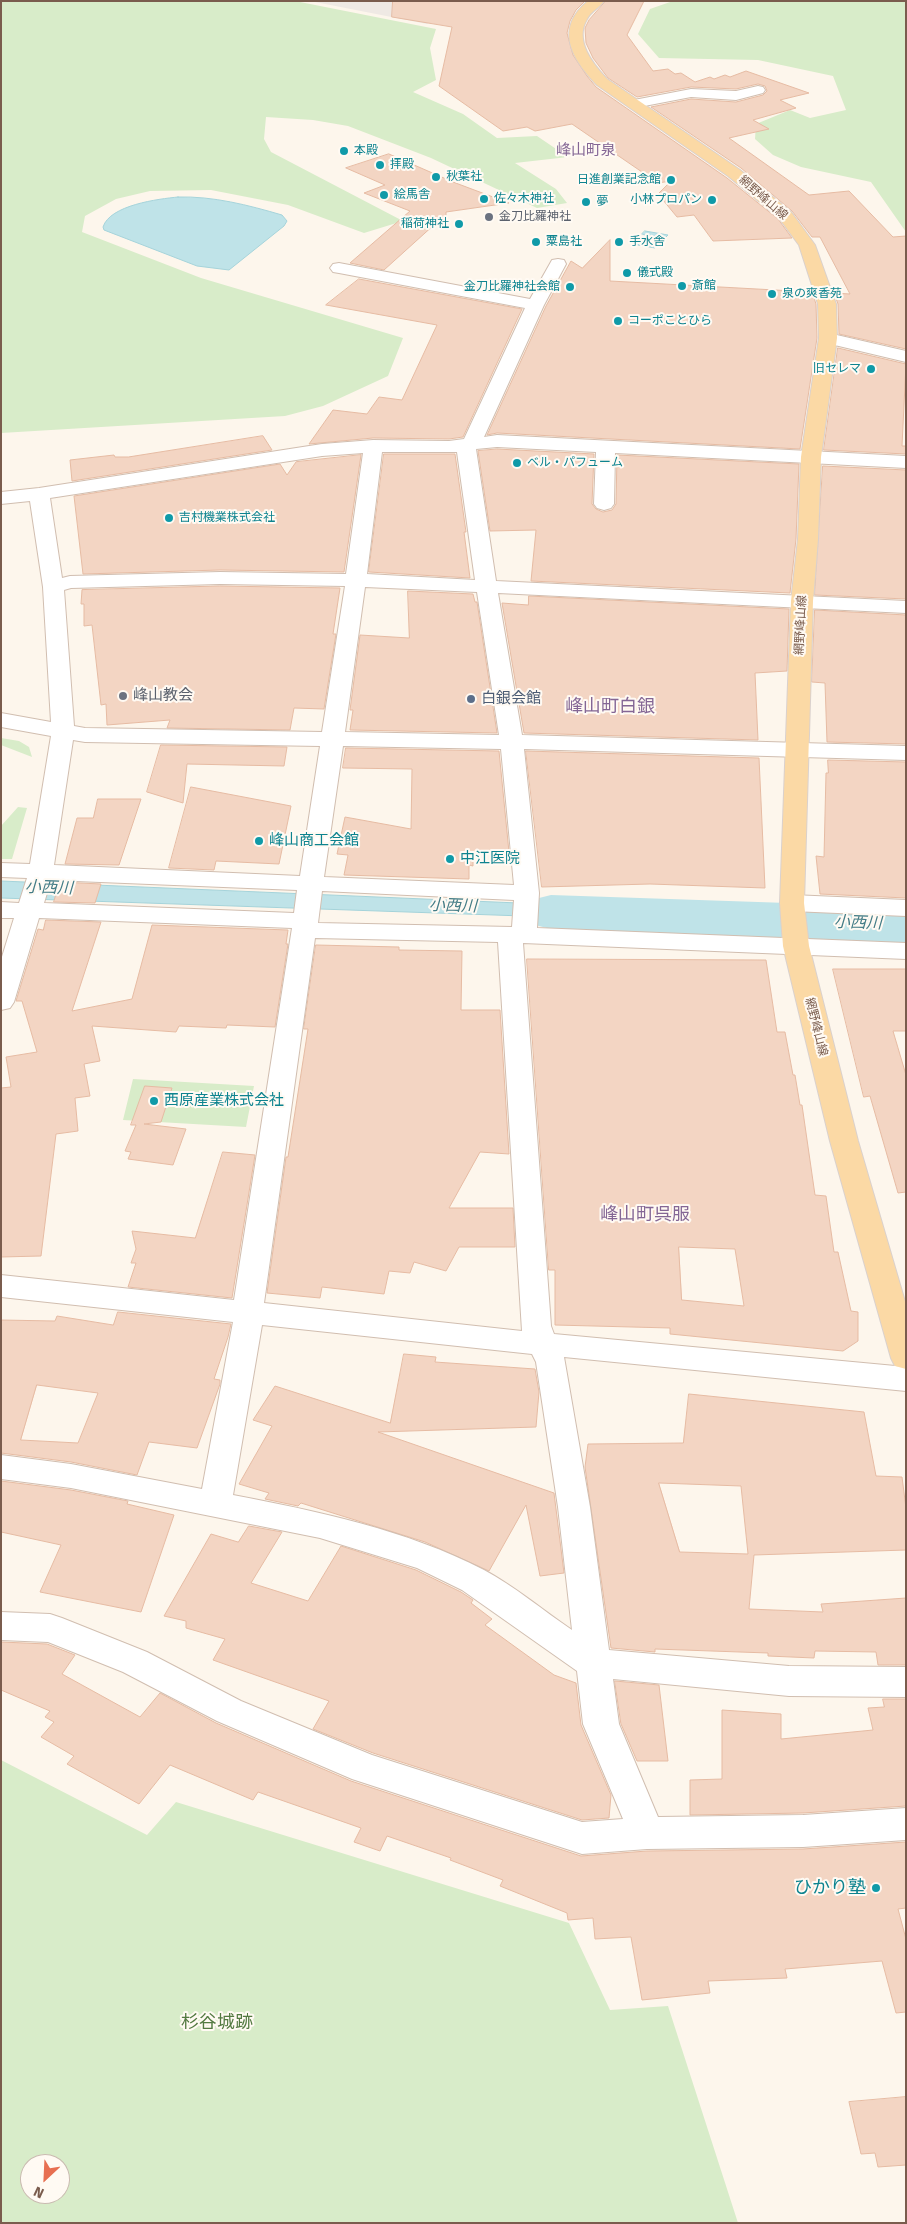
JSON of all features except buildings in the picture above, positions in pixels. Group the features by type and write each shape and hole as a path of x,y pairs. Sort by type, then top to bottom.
{"main road":[{"name":"網野峰山線","path":"596,1 581,14 575,38 578,51 589,70 602,82 734,173 785,215 807,245 827,304 828,338 811,461 808,539 802,601 792,907 796,942 844,1141 906,1358"}],"street":[{"path":"634,104 691,93 714,93 736,96 758,90"},
{"path":"558,264 535,306 468,445 486,586 511,742 527,895 520,931 536,1326 542,1344 552,1362 574,1507 602,1724 647,1833"},
{"path":"339,268 535,306"},
{"path":"828,338 906,357"},
{"path":"1,498 39,494 322,450 373,446 449,447 497,441 811,461 906,462"},
{"path":"215,1503 249,1312 356,580 373,446"},
{"path":"604,504 606,447"},
{"path":"1,1002 40,874 63,733 53,587 39,494"},
{"path":"53,587 70,582 220,578 356,580 906,607"},
{"path":"1,720 63,733 85,735 511,742 906,753"},
{"path":"1,870 40,874 527,895"},
{"path":"792,907 906,908"},
{"path":"1,910 30,908 306,922 796,942 906,951"},
{"path":"1,1286 542,1344 906,1379"},
{"path":"1,1467 71,1476 320,1525 427,1558 474,1580 593,1663 789,1681 906,1682"},
{"path":"1,1626 50,1628 135,1662 229,1711 365,1768 582,1838 647,1833 803,1830 906,1824"}],"shaded area":[{"path":"310,1 460,1 427,24"}],"green space":[{"path":"1,1 295,1 436,29 430,48 436,80 413,92 463,114 497,138 537,136 568,157 515,163 556,189 567,203 537,208 431,158 348,126 313,120 266,117 264,139 271,152 403,221 364,233 288,205 211,190 150,191 116,199 85,216 82,232 201,278 403,338 388,376 323,406 285,416 1,433"},
{"path":"673,1 906,1 906,232 871,182 801,167 773,155 755,139 756,124 790,110 810,118 846,110 833,76 758,60 659,58 638,34 650,9"},
{"path":"1,738 19,741 29,747 32,757 1,745"},
{"path":"18,807 27,808 12,859 1,859 1,826"},
{"path":"133,1079 254,1086 246,1127 123,1120"},
{"name":"杉谷城跡","path":"1,1760 147,1835 176,1802 569,1923 610,2010 668,2006 738,2223 1,2223"}],"water":[{"path":"178,197 204,198 243,205 282,215 287,221 284,226 229,270 197,266 104,230 103,227 107,219 125,208 159,199"},
{"path":"645,231 668,235 664,239 655,237 650,242 659,244 655,248 632,244 636,240 644,242 649,236 642,234"},
{"path":"1,881 636,908 639,920 1,898"}],"waterway":[{"name":"小西川","path":"551,912 906,925"}],"place":[{"name":"本殿","path":"344,151"},
{"name":"拝殿","path":"380,165"},
{"name":"秋葉社","path":"436,177"},
{"name":"日進創業記念館","path":"671,180"},
{"name":"絵馬舎","path":"384,195"},
{"name":"佐々木神社","path":"484,199"},
{"name":"小林プロパン","path":"712,200"},
{"name":"夢","path":"586,202"},
{"name":"金刀比羅神社","path":"489,217"},
{"name":"稲荷神社","path":"459,224"},
{"name":"粟島社","path":"536,242"},
{"name":"手水舎","path":"619,242"},
{"name":"儀式殿","path":"627,273"},
{"name":"斎館","path":"682,286"},
{"name":"金刀比羅神社会館","path":"570,287"},
{"name":"泉の爽香苑","path":"772,294"},
{"name":"コーポことひら","path":"618,321"},
{"name":"旧セレマ","path":"871,369"},
{"name":"ベル・パフューム","path":"517,463"},
{"name":"吉村機業株式会社","path":"169,518"},
{"name":"峰山教会","path":"123,696"},
{"name":"白銀会館","path":"471,699"},
{"name":"峰山商工会館","path":"259,841"},
{"name":"中江医院","path":"450,859"},
{"name":"西原産業株式会社","path":"154,1101"},
{"name":"ひかり塾","path":"876,1888"}],"district":[{"name":"峰山町泉","path":"586,151"},
{"name":"峰山町白銀","path":"610,707"},
{"name":"峰山町呉服","path":"645,1215"}]}
